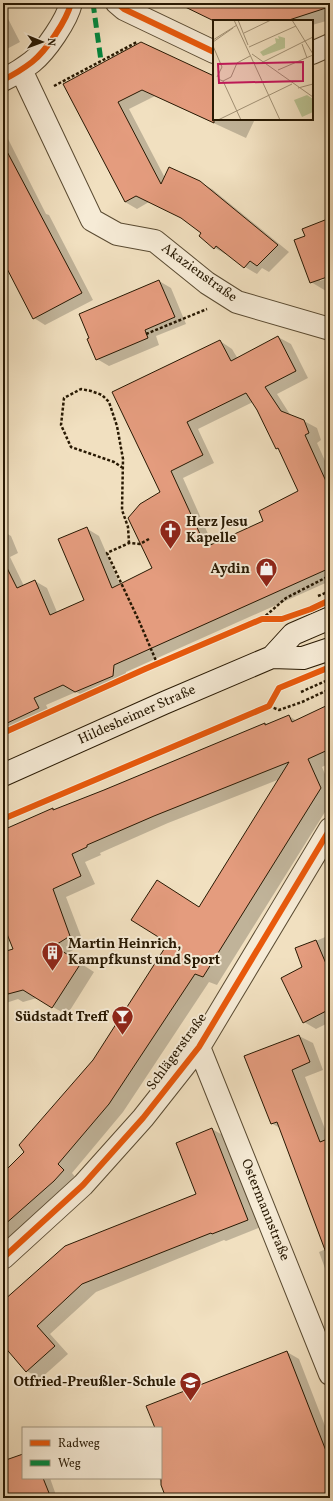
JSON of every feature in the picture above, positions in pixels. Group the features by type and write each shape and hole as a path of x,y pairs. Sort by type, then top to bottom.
{"street":[{"path":"12,75 34,61 58,30 68,13 71,3"},
{"path":"117,3 124,10 213,52"},
{"path":"313,52 330,45"},
{"name":"Akazienstraße","path":"12,75 34,97 92,220 117,234 155,241 207,283 237,302 330,329"},
{"name":"Hildesheimer Straße","path":"3,774 272,657 293,634 330,618"},
{"name":"Hildesheimer Straße","path":"272,657 303,658 330,649"},
{"name":"Schlägerstraße","path":"3,1258 83,1185 143,1118 199,1047 330,829"},
{"name":"Ostermannstraße","path":"199,1047 330,1374"}],"path":[{"path":"34,97 163,28"},
{"path":"146,334 231,299"},
{"path":"123,468 114,462 71,447 61,425 64,398 82,389 102,396 109,402 118,426 123,459 123,468 122,510 128,527 129,542"},
{"path":"150,538 140,544 129,542 107,554 139,621 157,664"},
{"path":"262,619 286,598 325,578 330,577"},
{"path":"262,619 275,619"},
{"path":"271,704 279,710 302,702 328,689 330,680"},
{"path":"301,692 330,680"}],"building":[{"path":"177,3 328,3 329,7 289,20 213,21"},
{"path":"141,42 213,76 214,123 142,90 118,102 161,184 169,167 200,181 278,245 257,266 250,261 244,268 216,246 214,249 199,236 201,233 181,218 136,196 125,202 63,84"},
{"path":"3,144 82,293 33,319 3,261"},
{"path":"330,218 330,276 310,283 294,240 305,236 302,229"},
{"path":"159,280 175,317 145,330 148,338 96,360 79,314"},
{"path":"278,336 296,371 265,387 281,411 304,420 309,433 305,435 330,490 330,568 114,665 113,676 75,692 63,685 34,698 39,708 3,725 3,560 17,588 35,580 50,615 84,600 58,539 87,527 112,588 152,568 128,518 140,504 160,492 112,392 220,340 231,361","holes":["246,393 257,410 276,449 278,448 298,491 259,511 263,521 206,547 171,471 203,455 187,422"]},
{"path":"330,704 330,749 308,759 321,788 203,977 195,974 109,1104 58,1164 64,1170 54,1181 3,1226 3,1173 24,1152 19,1145 93,1060 168,943 131,920 157,880 199,907 289,762 154,816 87,845 87,847 72,854 81,876 53,889 70,936 54,946 81,963 52,1008 23,990 8,994 7,990 3,992 3,952 13,949 3,924 3,830 53,808 53,810 104,790 265,723 265,725 289,715 292,722"},
{"path":"316,940 330,973 330,1009 303,1023 281,978 302,967 295,948"},
{"path":"299,1035 310,1062 292,1070 320,1142 330,1138 330,1257 328,1258 277,1122 271,1124 244,1056"},
{"path":"212,1128 248,1220 82,1284 37,1326 55,1346 26,1372 3,1345 3,1301 65,1246 196,1194 176,1143"},
{"path":"287,1351 330,1461 330,1498 166,1498 161,1485 162,1427 155,1427 146,1406"},
{"path":"22,1454 22,1479 43,1479 51,1498 3,1498 3,1461"}],"marked path":[{"path":"93,3 101,61"}],"cycle path":[{"path":"3,80 29,65 38,57 61,26 71,3"},
{"path":"117,3 124,9 213,52"},
{"path":"3,733 145,669 262,619 282,619 311,609 330,600"},
{"path":"3,819 269,706 279,688 330,667"},
{"path":"3,1258 83,1185 143,1118 199,1047 330,829"}],"place":[{"name":"Herz Jesu Kapelle","path":"170,550"},
{"name":"Aydin","path":"266,588"},
{"name":"Martin Heinrich, Kampfkunst und Sport","path":"53,972"},
{"name":"Südstadt Treff","path":"123,1036"},
{"name":"Otfried-Preußler-Schule","path":"191,1402"}]}
